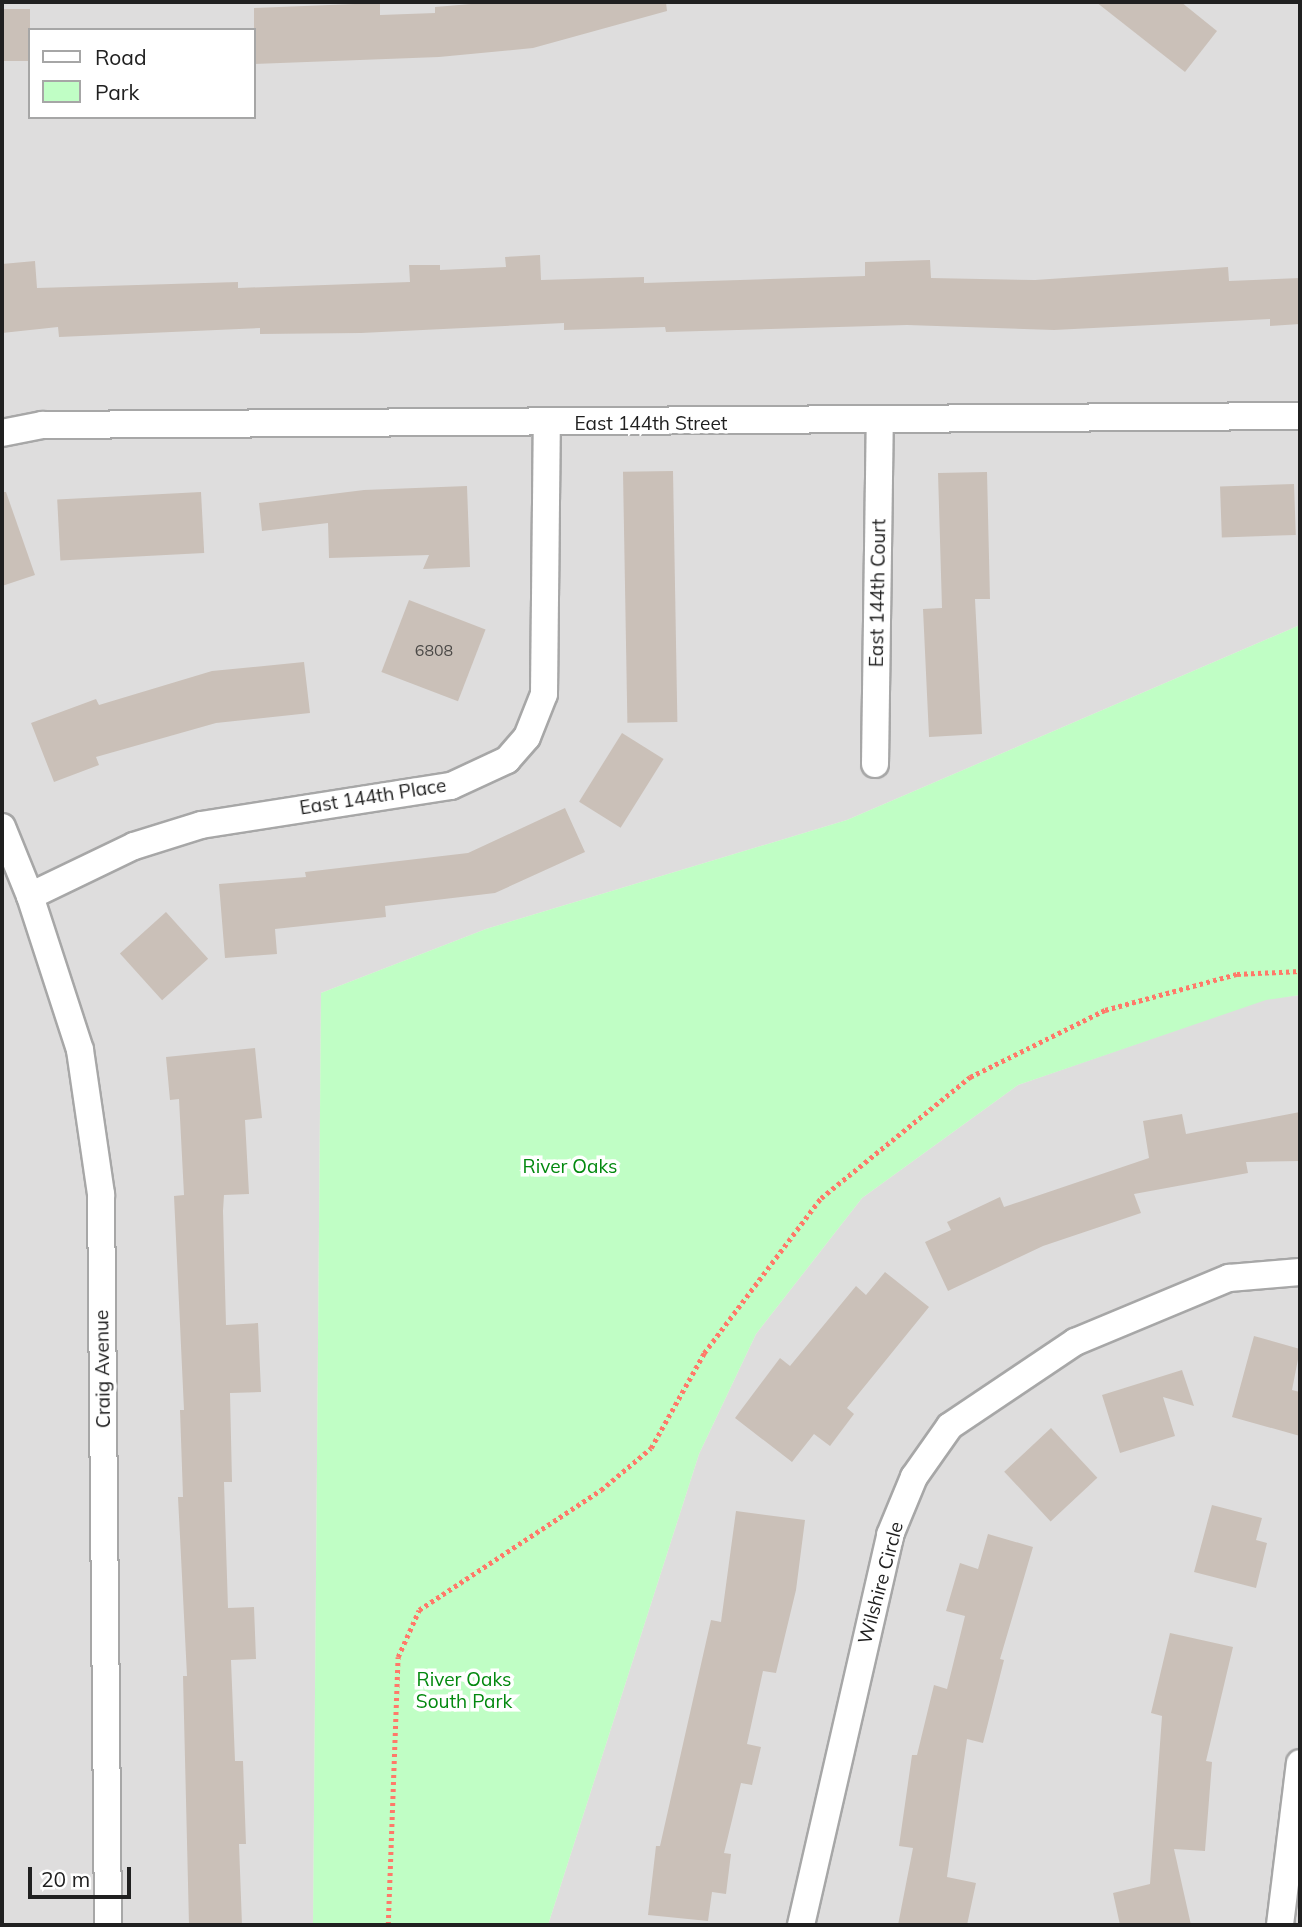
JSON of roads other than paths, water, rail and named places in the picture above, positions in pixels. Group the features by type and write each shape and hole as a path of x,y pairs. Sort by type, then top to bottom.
{"street":[{"name":"East 144th Street","path":"2,433 42,425 880,422 1300,416"},
{"name":"East 144th Court","path":"875,764 880,422"},
{"name":"East 144th Place","path":"30,896 134,846 201,824 451,786 507,760 527,737 544,694 547,424"},
{"name":"Craig Avenue","path":"2,827 30,896 80,1050 101,1194 108,1925"},
{"name":"Wilshire Circle","path":"801,1925 890,1535 915,1477 950,1426 1075,1342 1230,1278 1300,1272"},
{"path":"1280,1925 1300,1763"}],"park label":[{"name":"River Oaks","path":"570,1167"},
{"name":"River Oaks South Park","path":"464,1691"}]}
